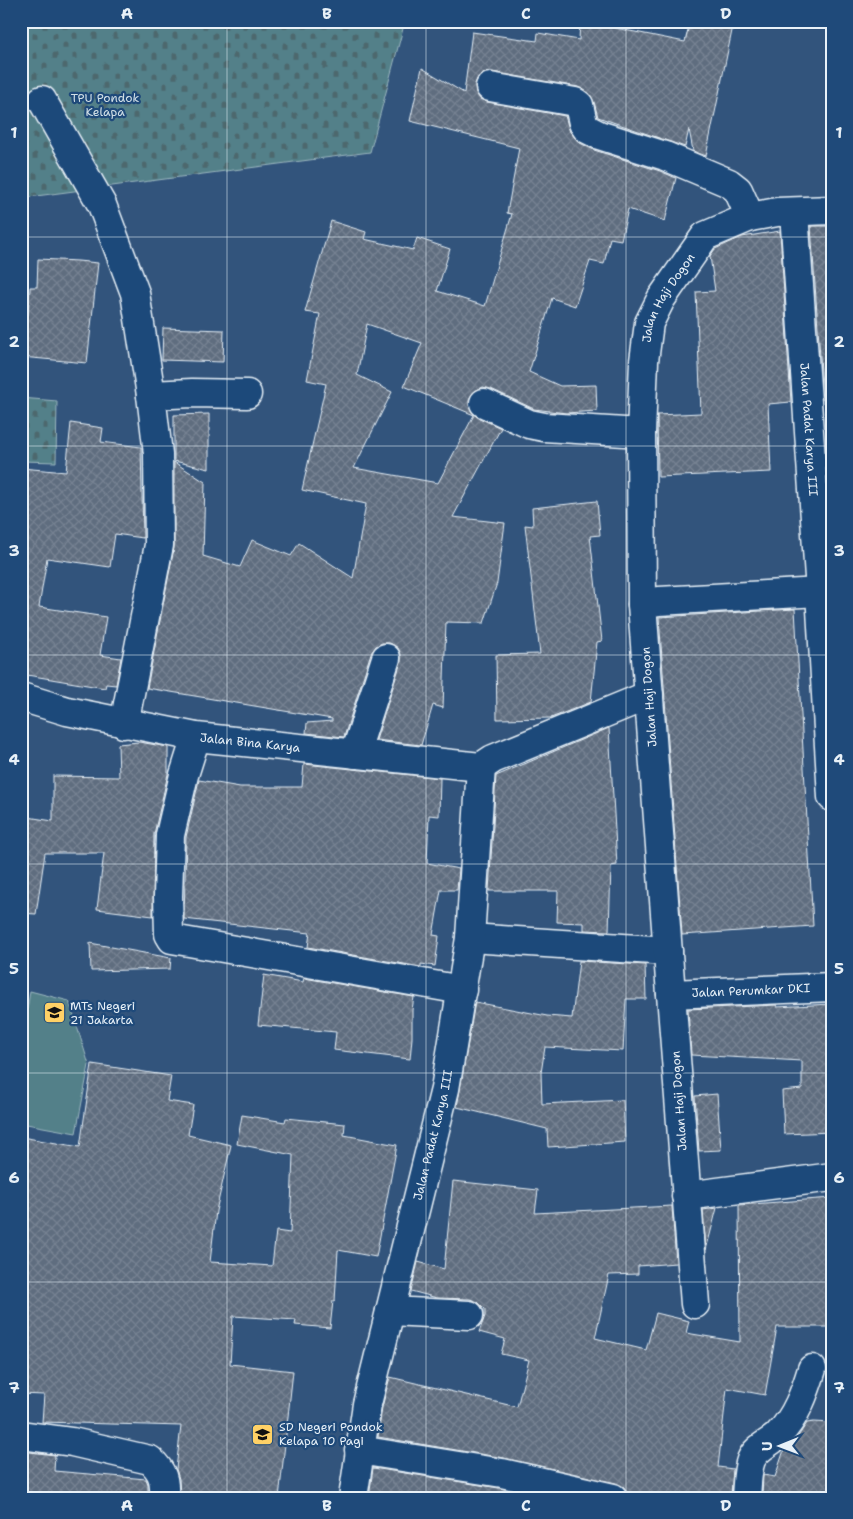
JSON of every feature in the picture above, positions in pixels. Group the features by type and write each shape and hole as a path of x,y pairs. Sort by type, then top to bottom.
{"street":[{"path":"490,87 575,102 578,105 587,129 599,135 665,156 729,183 738,190 750,217"},
{"path":"42,100 102,205 135,293 151,395 158,454 159,545 124,724"},
{"name":"Jalan Haji Dogon","path":"696,1304 670,994 642,604 641,433 644,361 649,323 661,299 704,236 750,217 777,212 832,210"},
{"name":"Jalan Padat Karya III","path":"794,212 832,797"},
{"path":"151,395 192,393 247,394"},
{"path":"484,403 529,424 544,427 641,433"},
{"path":"642,604 659,601 820,592"},
{"path":"355,754 386,658"},
{"path":"481,767 494,759 649,694"},
{"name":"Jalan Bina Karya","path":"21,697 67,711 196,737 481,767"},
{"path":"196,737 184,775 170,835 168,934 172,939 462,990"},
{"name":"Jalan Padat Karya III","path":"353,1498 367,1404 445,1089 470,938 481,767"},
{"path":"470,938 668,950"},
{"name":"Jalan Perumkar DKI","path":"670,994 832,986"},
{"path":"686,1196 832,1177"},
{"path":"390,1311 469,1315"},
{"path":"746,1498 750,1462 758,1450 778,1436 790,1421 806,1389 812,1369"},
{"path":"21,1435 72,1442 150,1460 157,1466 164,1478 164,1498"},
{"path":"359,1450 502,1473 613,1498"}],"green space":[{"name":"TPU Pondok Kelapa","path":"21,21 405,21 370,152 21,198"},
{"path":"21,398 57,401 56,462 21,461"},
{"path":"30,991 69,1001 89,1065 76,1133 21,1123 21,1049"}],"building":[{"path":"580,21 685,42 690,21 734,21 706,156 693,151 689,129 685,147 598,117 594,102 589,93 578,87 492,72 484,73 478,77 475,84 476,93 480,99 487,102 565,116 570,132 580,143 594,150 676,178 665,221 628,209 621,240 610,238 604,264 590,261 575,306 552,298 529,372 560,386 596,385 597,411 566,413 534,409 483,387 475,391 470,397 469,405 477,417 501,428 453,517 505,523 497,583 484,623 446,622 443,708 433,705 421,745 376,740 401,662 401,654 398,648 390,643 382,643 376,646 371,653 344,737 306,733 307,723 332,721 332,719 147,688 174,548 174,462 205,482 203,556 240,567 252,540 291,556 299,543 353,578 366,504 302,490 326,384 307,380 320,314 305,312 331,221 366,232 364,239 413,250 417,238 450,249 437,291 485,306 512,214 507,213 519,148 410,121 422,68 464,93 472,32 537,41 538,33 579,40","holes":["367,324 422,343 404,386 474,415 438,483 354,468 392,392 357,375"]},
{"path":"811,226 832,226 832,399 823,400"},
{"path":"780,231 791,402 768,404 771,472 658,477 657,415 701,413 696,292 715,291 710,256 715,249 742,237"},
{"path":"38,259 98,263 87,363 21,357 21,314 28,315 30,287 37,287"},
{"path":"163,328 224,330 223,362 162,360"},
{"path":"209,414 209,469 174,461 174,415"},
{"path":"71,423 103,428 101,442 141,447 143,538 115,534 110,567 47,558 39,607 106,617 100,655 121,658 116,685 106,684 105,688 21,674 21,468 66,472"},
{"path":"597,501 600,535 590,536 602,641 597,642 591,702 551,718 497,719 496,655 540,654 525,525 533,526 532,508"},
{"path":"795,609 813,926 682,935 659,617"},
{"path":"609,728 617,865 611,866 609,931 584,930 584,923 557,922 558,891 489,891 496,776"},
{"path":"139,742 168,747 168,774 154,834 153,916 97,909 104,853 45,853 36,914 21,913 21,816 53,821 53,776 119,777 118,744"},
{"path":"304,764 440,778 439,816 429,815 427,863 459,869 457,890 441,890 433,935 439,936 435,966 421,964 421,967 308,947 310,933 184,919 186,837 199,780 240,787 302,787"},
{"path":"90,943 171,958 170,969 91,971"},
{"path":"579,961 645,965 646,999 626,999 623,1051 545,1047 541,1073 542,1104 623,1100 625,1142 548,1147 547,1129 457,1107 475,1002 547,1016 572,1018"},
{"path":"264,975 303,982 304,978 414,997 410,1059 334,1050 336,1032 258,1025"},
{"path":"831,1004 832,1132 784,1134 782,1091 802,1089 802,1061 691,1055 688,1009"},
{"path":"92,1064 171,1076 167,1101 193,1105 188,1135 231,1145 216,1211 210,1262 272,1266 276,1231 290,1233 293,1155 237,1144 242,1115 285,1122 286,1118 345,1124 344,1135 397,1145 376,1257 338,1250 335,1301 333,1301 330,1328 295,1325 296,1320 233,1316 230,1364 293,1371 279,1498 180,1498 179,1479 176,1469 181,1426 42,1422 44,1395 21,1394 21,1291 28,1291 27,1227 21,1226 21,1137 80,1147"},
{"path":"717,1094 721,1150 699,1151 695,1096"},
{"path":"453,1181 538,1190 535,1213 672,1206 676,1263 638,1266 638,1274 609,1275 595,1338 646,1350 656,1313 689,1321 686,1333 740,1342 739,1205 832,1198 832,1327 777,1327 765,1395 727,1388 718,1467 733,1469 731,1498 628,1498 628,1493 624,1487 616,1483 504,1458 378,1437 382,1407 390,1377 517,1407 529,1360 501,1354 505,1339 479,1332 485,1316 485,1309 478,1302 470,1299 437,1298 411,1291 418,1262 444,1269"},
{"path":"717,1208 706,1250 703,1210"},
{"path":"807,1423 832,1423 832,1498 762,1498 763,1475 775,1477 784,1450 797,1438"},
{"path":"21,1451 55,1455 54,1471 146,1479 148,1498 21,1498"},
{"path":"373,1468 499,1488 541,1498 369,1498"}],"place":[{"name":"MTs Negeri 21 Jakarta","path":"54,1013"},
{"name":"SD Negeri Pondok Kelapa 10 Pagi","path":"263,1434"}]}
